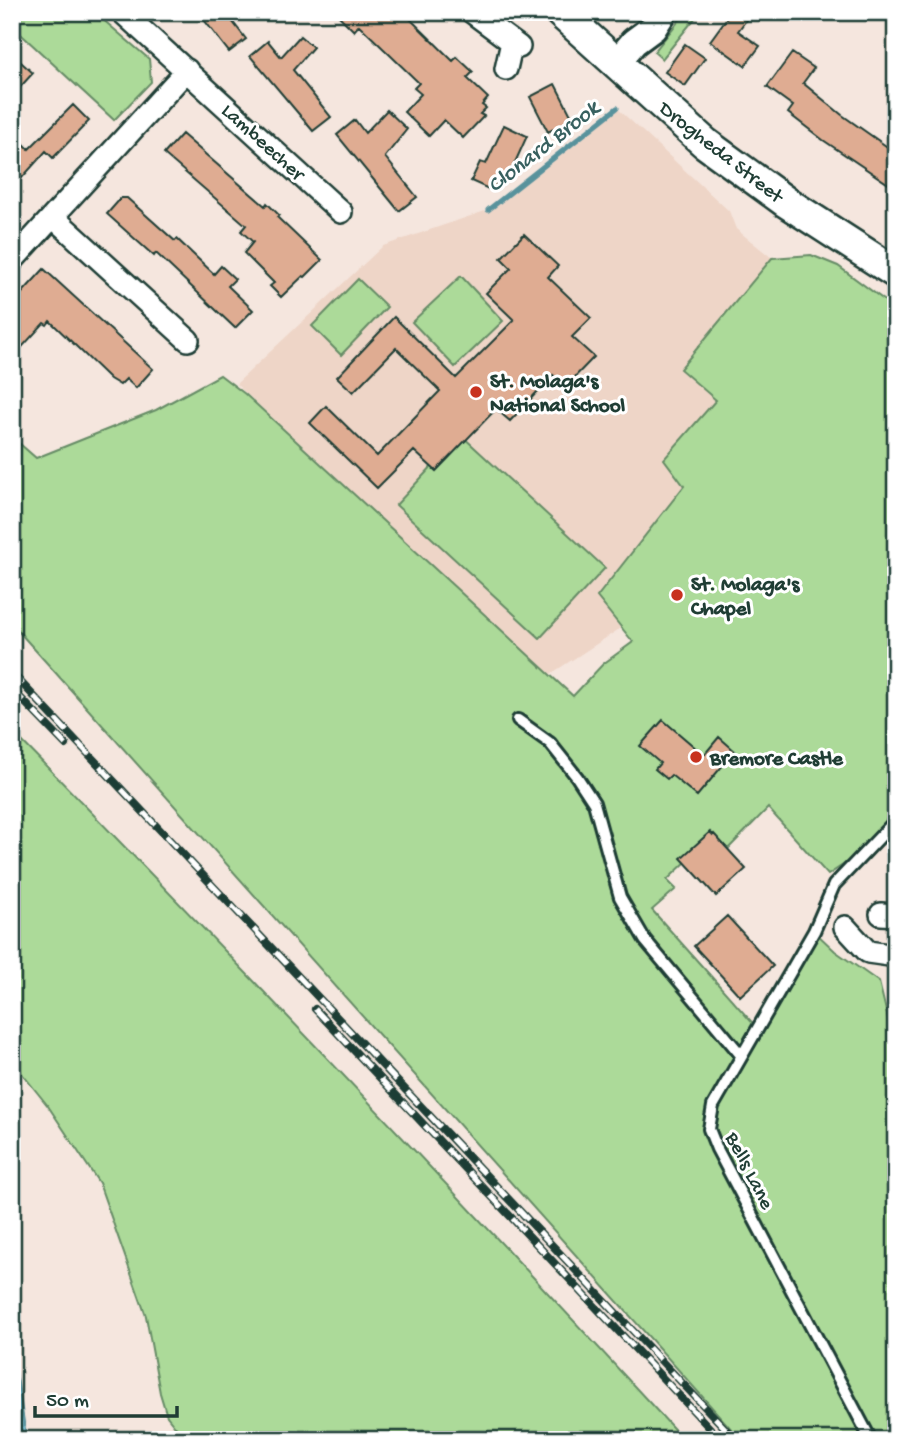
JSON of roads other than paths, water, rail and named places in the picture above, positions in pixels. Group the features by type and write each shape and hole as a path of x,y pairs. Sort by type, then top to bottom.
{"main road":[{"name":"Drogheda Street","path":"560,12 705,143 786,202 896,273"}],"street":[{"name":"Lambeecher","path":"122,12 341,212"},
{"path":"472,12 516,45 506,69"},
{"path":"616,64 634,42 653,28 663,12"},
{"path":"12,261 187,71"},
{"path":"53,217 188,340"},
{"path":"845,927 867,952 895,956 896,962"}],"lane":[{"path":"518,720 550,743 577,777 594,803 620,897 645,940 741,1055"},
{"name":"Bells Lane","path":"871,1440 717,1149 709,1129 713,1106 814,931 834,885 896,820"}],"water":[{"path":"12,1345 26,1435 25,1440 12,1440"}],"waterway":[{"name":"Clonard Brook","path":"488,210 617,108"}],"railway":[{"path":"12,673 736,1440"},
{"path":"12,689 66,745"},
{"path":"315,1009 721,1440"}],"place":[{"name":"St. Molaga's National School","path":"476,392"},
{"name":"St. Molaga's Chapel","path":"677,595"},
{"name":"Bremore Castle","path":"696,757"}]}
